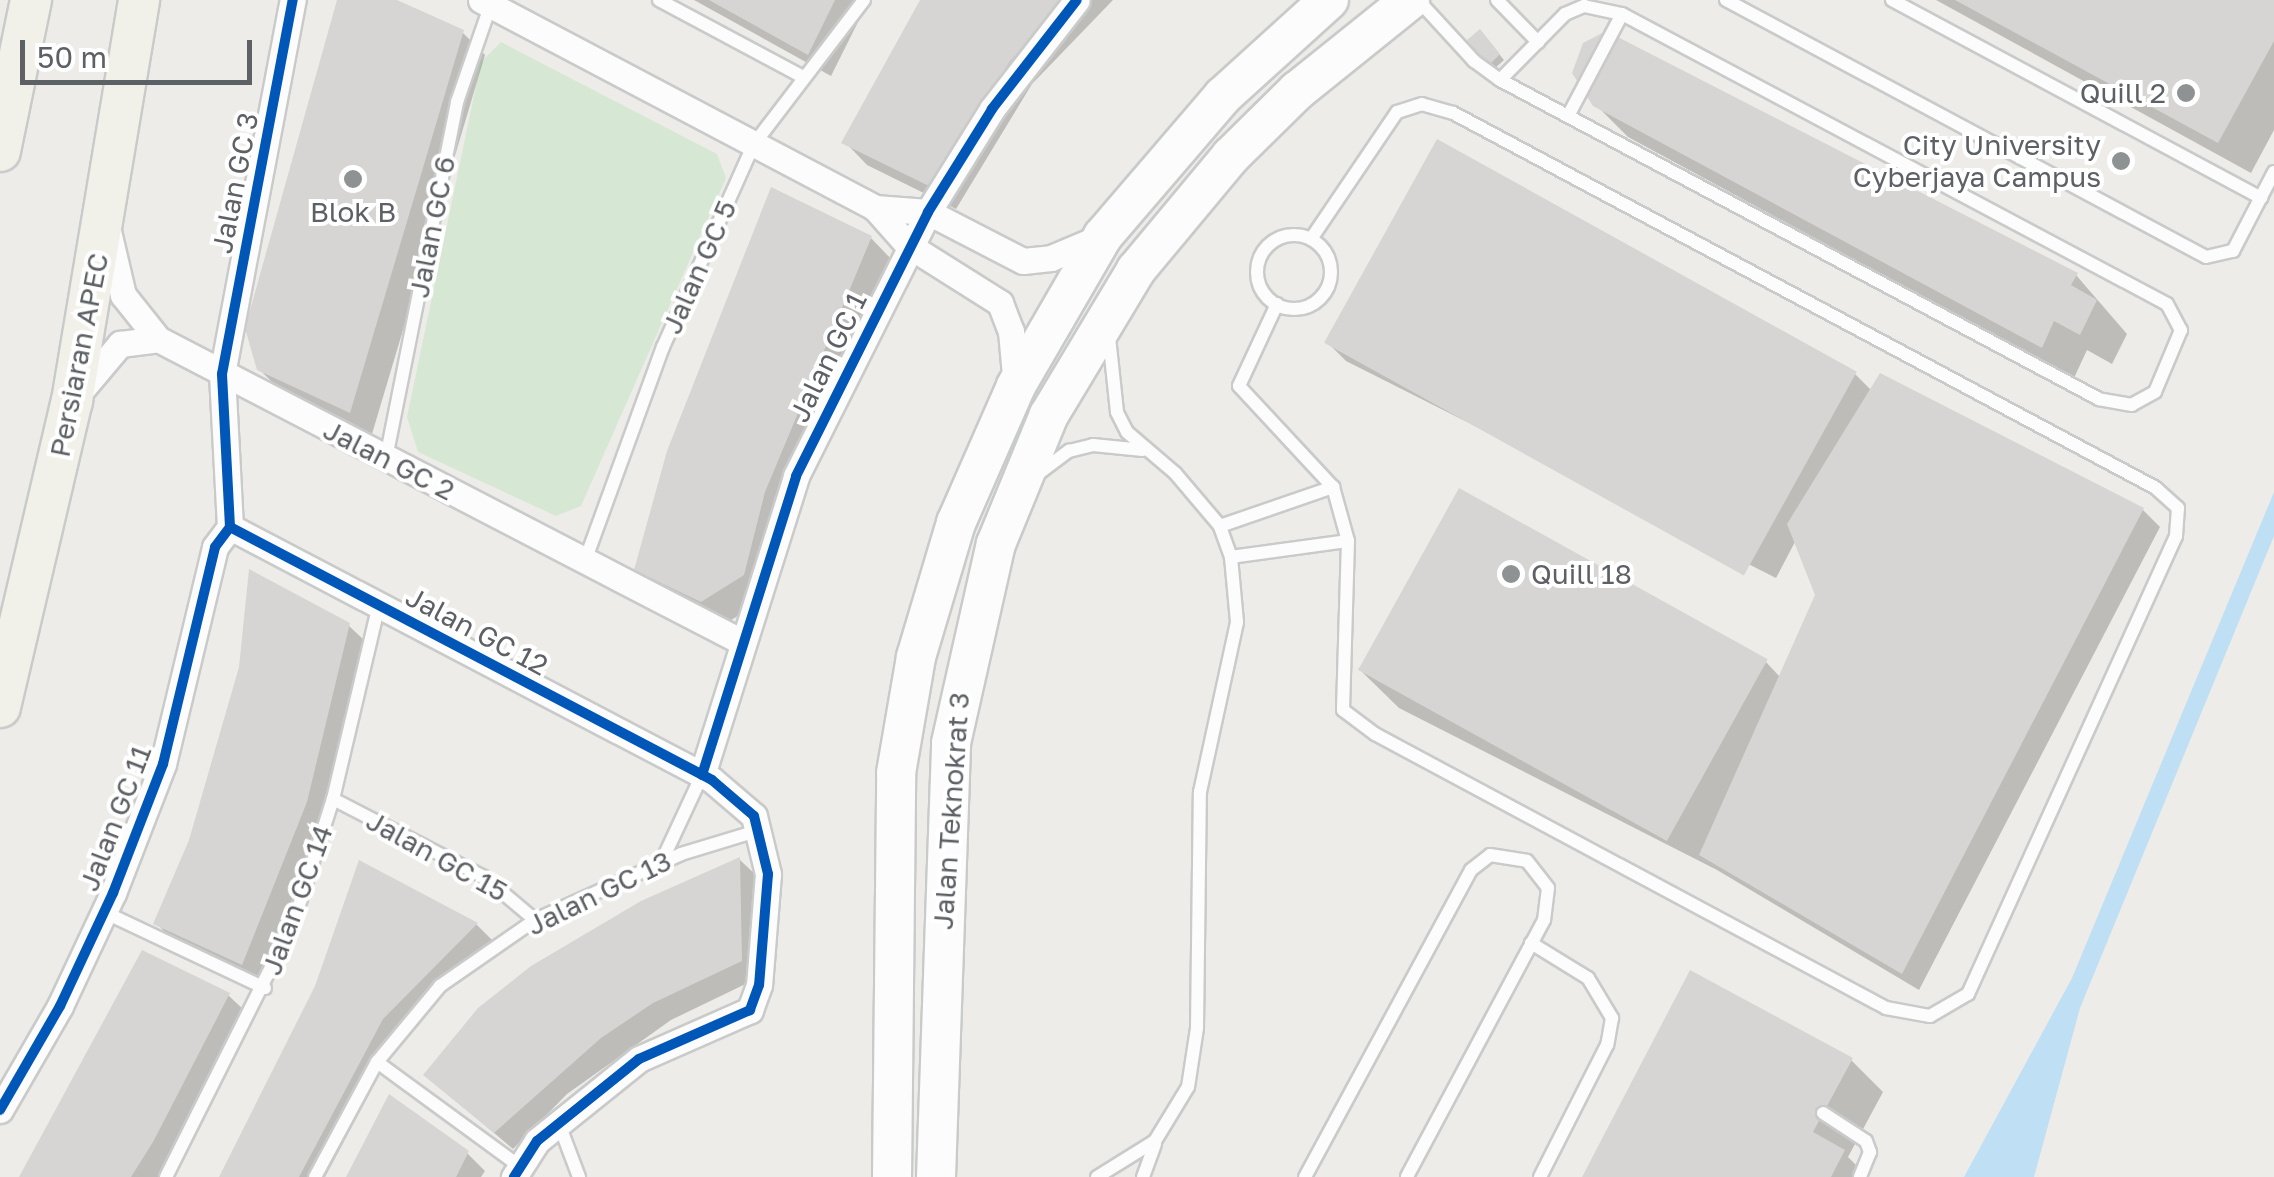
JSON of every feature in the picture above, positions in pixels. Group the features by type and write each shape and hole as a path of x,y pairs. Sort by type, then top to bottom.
{"main road":[{"path":"0,151 31,0"},
{"name":"Persiaran APEC","path":"0,707 72,401 139,0"},
{"name":"Jalan Teknokrat 3","path":"892,1177 892,821 901,728 956,523 1016,386 1103,236 1223,96 1328,0"},
{"name":"Jalan Teknokrat 3","path":"936,1177 951,743 976,615 1015,499 1049,415 1110,309 1230,156 1297,91 1410,0"}],"street":[{"name":"Jalan GC 3","path":"230,527 222,374 292,0"},
{"name":"Jalan GC 1","path":"702,775 796,476 908,245 992,109 1077,0"},
{"path":"488,2 876,208 908,245 1000,303 1011,332 1016,386"},
{"path":"876,208 928,212 1023,261 1051,258 1103,236"},
{"name":"Jalan GC 2","path":"105,216 123,295 150,340 742,642"},
{"path":"72,401 114,350 150,340"},
{"name":"Jalan GC 12","path":"230,527 702,775 736,795 760,830"},
{"name":"Jalan GC 11","path":"0,1110 60,1006 162,764 216,547 230,527"},
{"path":"517,1172 558,1122 639,1058 750,1010 759,985 768,874 760,830"}],"lane":[{"path":"658,0 803,78"},
{"name":"Jalan GC 5","path":"585,561 663,347 754,144 864,0"},
{"path":"1418,0 1474,62 1500,80 2100,398 2132,406 2155,392 2181,330 2167,304 1622,14 1584,6 1566,14 1500,80"},
{"path":"1498,0 1538,42"},
{"path":"1726,0 2206,258 2233,251 2274,172"},
{"path":"1892,0 2260,198"},
{"name":"Jalan GC 6","path":"386,458 457,102 488,2"},
{"path":"1568,116 1622,14"},
{"path":"1276,304 1239,386 1333,486 1348,541 1343,710 1886,1008 1930,1016 1968,994 2176,536 2178,508 2156,488 1453,112 1422,104 1397,112 1311,239"},
{"path":"1286,236 1311,239 1331,266 1327,289 1299,309 1276,304 1257,273 1264,249 1286,236"},
{"path":"1110,309 1113,400 1127,432 1175,472 1220,526 1231,557 1237,622 1200,792 1195,1058 1176,1115 1156,1141 1143,1177"},
{"path":"1015,499 1069,451 1114,442 1146,451"},
{"path":"1220,526 1333,486"},
{"path":"1231,557 1348,541"},
{"name":"Jalan GC 14","path":"166,1177 265,988 333,799 379,605"},
{"name":"Jalan GC 1","path":"661,863 702,775"},
{"name":"Jalan GC 15","path":"333,799 484,877 535,920"},
{"name":"Jalan GC 13","path":"315,1177 378,1062 440,986 535,920 661,863 760,830"},
{"path":"1304,1177 1478,860 1507,855 1540,870 1548,904 1407,1177"},
{"path":"102,911 265,988"},
{"path":"1531,943 1588,978 1612,1018 1607,1045 1540,1177"},
{"path":"378,1062 517,1172"},
{"path":"1823,1112 1866,1141 1870,1152 1860,1177"},
{"path":"558,1122 579,1177"},
{"path":"1097,1177 1156,1141"}],"green space":[{"path":"501,42 717,154 726,178 581,506 556,516 418,452 407,417 481,62"}],"water":[{"path":"2274,492 2274,536 2080,1008 2034,1177 1964,1177 2072,978"}],"building":[{"name":"Blok B","path":"337,0 397,0 464,30 350,413 257,370 245,328"},
{"path":"709,0 835,0 808,55"},
{"path":"920,0 1069,0 1010,61 933,188 841,143"},
{"name":"Quill 2","path":"1955,0 2274,0 2274,41 2218,143"},
{"path":"1480,29 1500,54 1487,67 1467,40"},
{"path":"1606,31 2078,273 2071,285 2097,300 2080,335 2054,321 2042,348 1593,106 1572,73 1583,43"},
{"path":"1437,139 1857,372 1744,575 1324,343"},
{"path":"771,187 872,236 765,492 744,575 701,602 634,570 667,451"},
{"path":"1880,373 2144,508 1902,974 1699,855 1815,595 1787,524"},
{"name":"Quill 18","path":"1459,488 1768,659 1667,841 1358,670"},
{"path":"249,569 350,623 307,802 242,965 153,924 189,840 239,667"},
{"path":"740,857 742,961 653,1003 601,1038 494,1133 423,1075 478,1008 531,966 641,901"},
{"path":"359,860 478,923 383,1019 299,1177 219,1177 315,986"},
{"path":"142,950 230,993 153,1142 131,1177 19,1177"},
{"path":"1690,970 1853,1058 1813,1132 1845,1150 1831,1177 1582,1177"},
{"path":"389,1094 469,1151 456,1177 346,1177"}],"cycle path":[{"path":"230,527 222,374 293,0"},
{"path":"702,775 796,476 928,212 992,109 1077,0"},
{"path":"230,527 712,780 754,816 768,874 759,985 750,1010 639,1059 537,1141 514,1177"},
{"path":"0,1110 60,1006 113,893 163,764 215,547 230,527"}],"place":[{"name":"Quill 2","path":"2186,93"},
{"name":"City University Cyberjaya Campus","path":"2121,161"},
{"name":"Blok B","path":"353,179"},
{"name":"Quill 18","path":"1511,574"}]}
